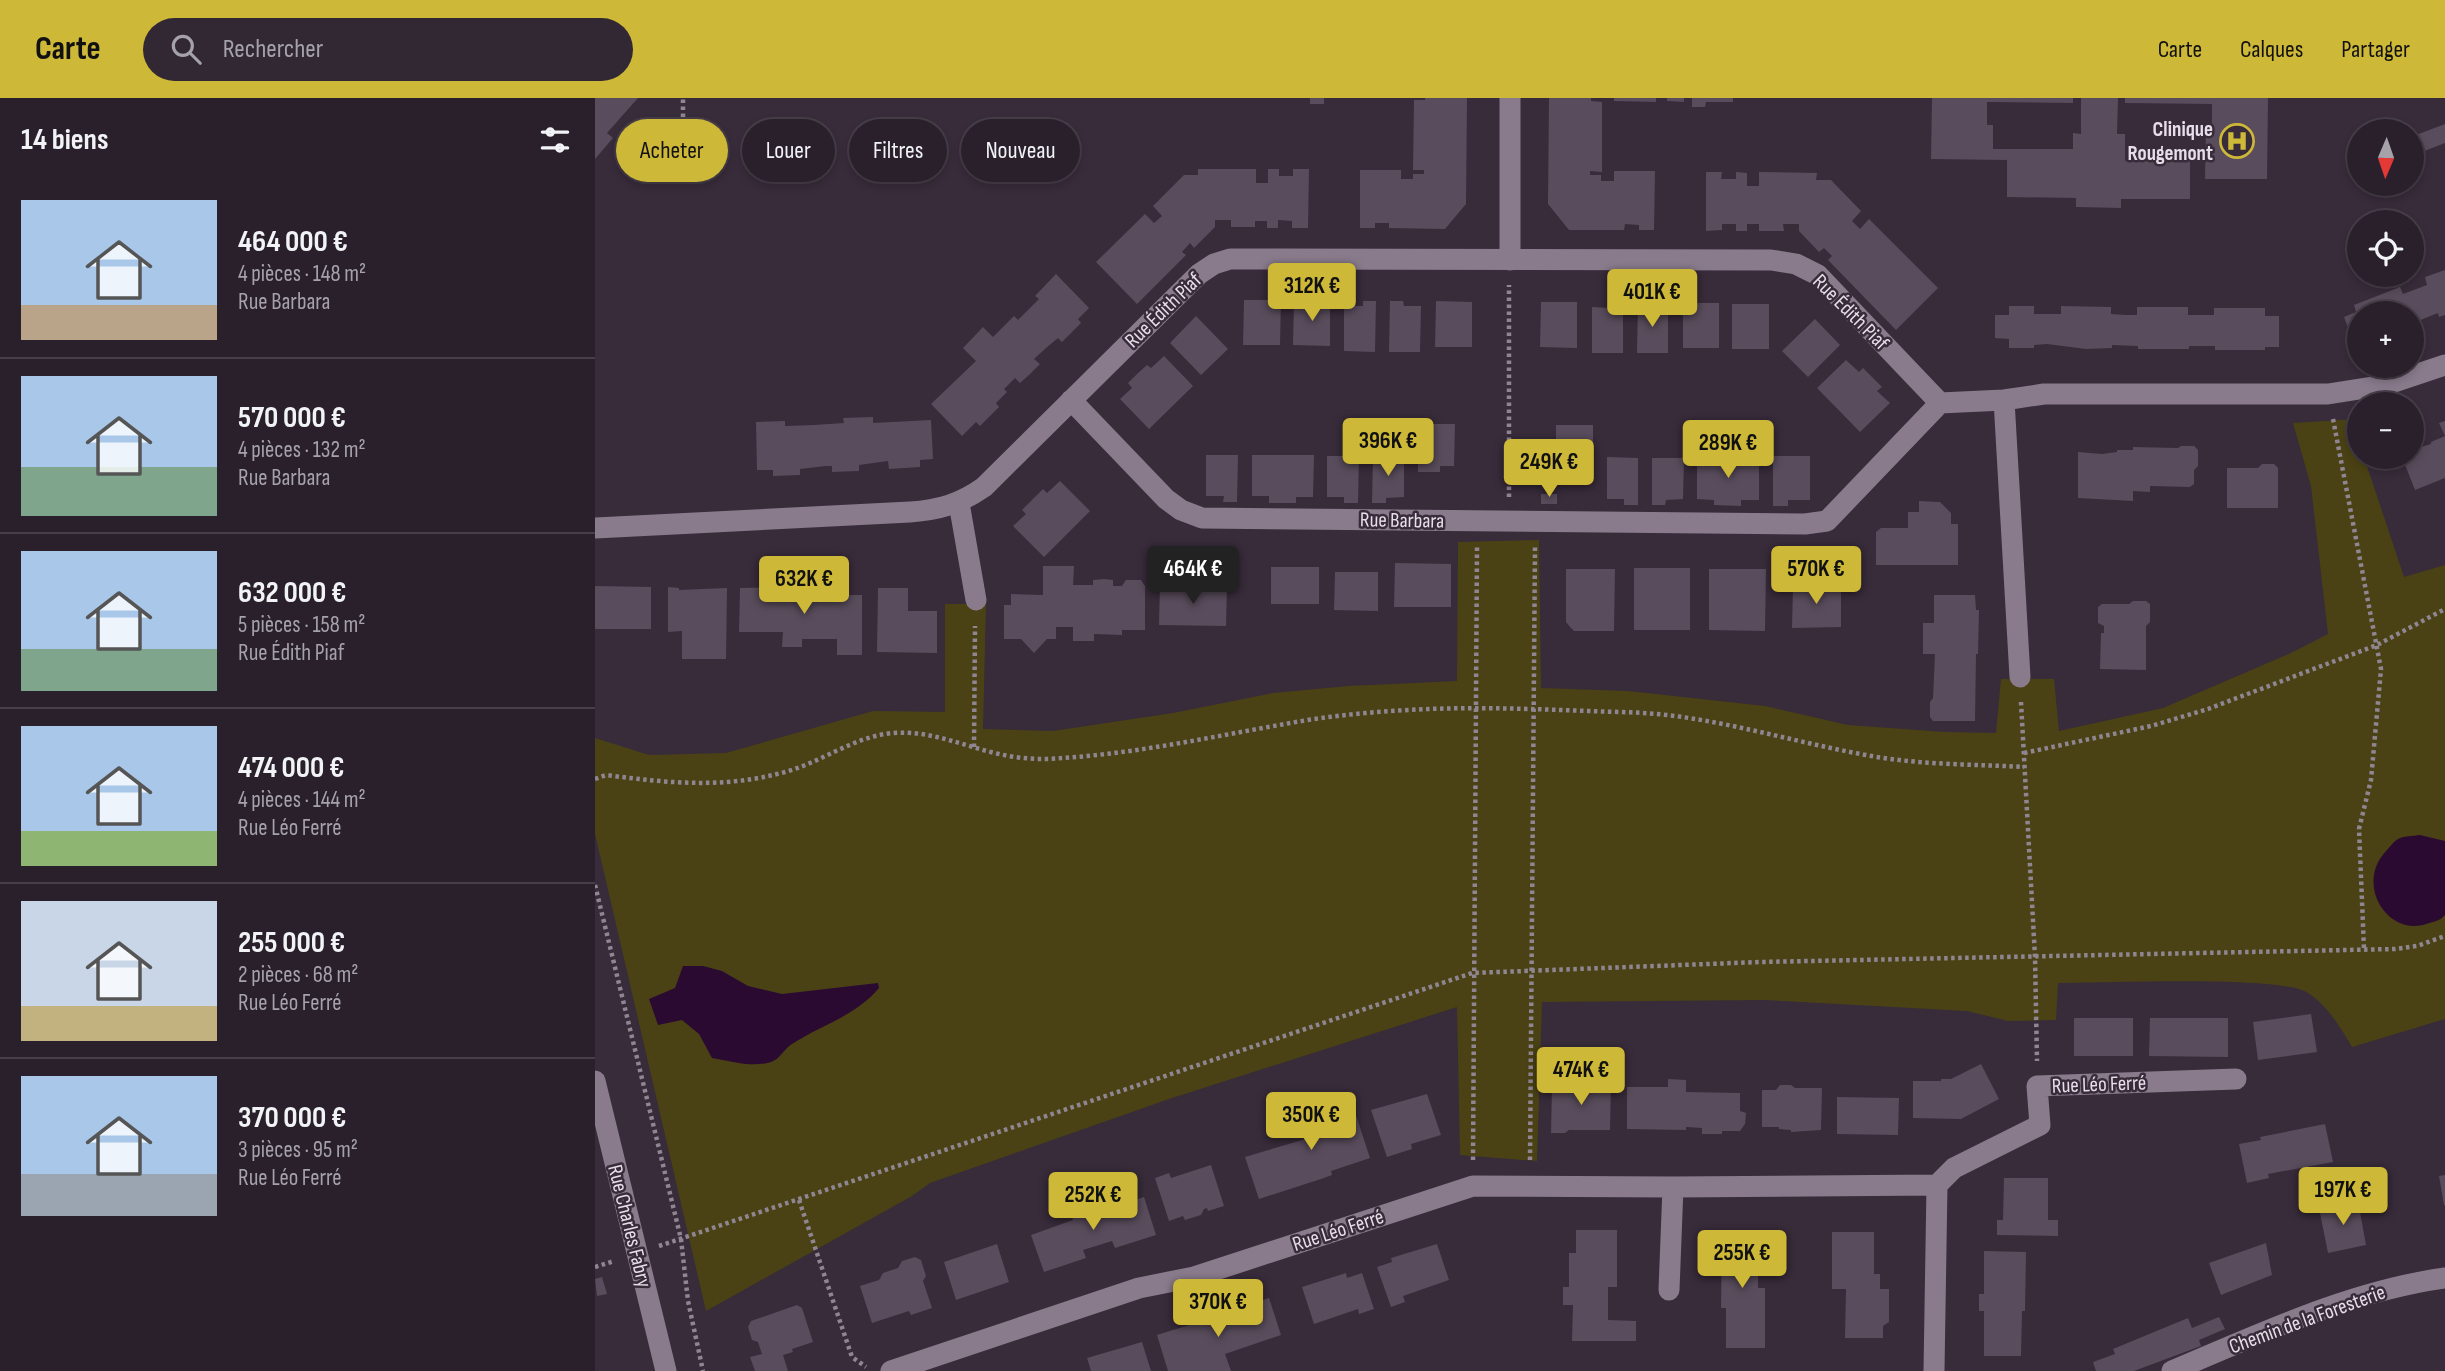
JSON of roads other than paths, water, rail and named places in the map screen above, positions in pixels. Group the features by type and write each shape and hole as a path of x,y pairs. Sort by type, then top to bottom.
{"street":[{"path":"1510,98 1510,260"},
{"name":"Rue Édith Piaf","path":"595,528 910,512 938,510 958,503 984,487 1199,274 1214,264 1230,259 1771,260 1796,264 1818,275 1940,403"},
{"path":"1940,403 2004,400 2044,394 2328,394 2385,384 2445,365"},
{"name":"Rue Barbara","path":"1071,400 1166,499 1181,510 1202,518 1805,524 1827,520 1940,403"},
{"path":"2004,400 2020,677"},
{"path":"958,503 976,600"},
{"name":"Rue Léo Ferré","path":"891,1371 1139,1288 1193,1276 1473,1186 1937,1185 1954,1168 2040,1125 2037,1086 2236,1079"},
{"name":"Rue Charles Fabry","path":"595,1081 666,1371"},
{"path":"1934,1371 1937,1185"},
{"path":"1669,1290 1673,1187"},
{"name":"Chemin de la Foresterie","path":"2172,1371 2308,1315 2405,1283 2445,1278"}],"place":[{"name":"Clinique Rougemont","path":"2237,141"}]}
